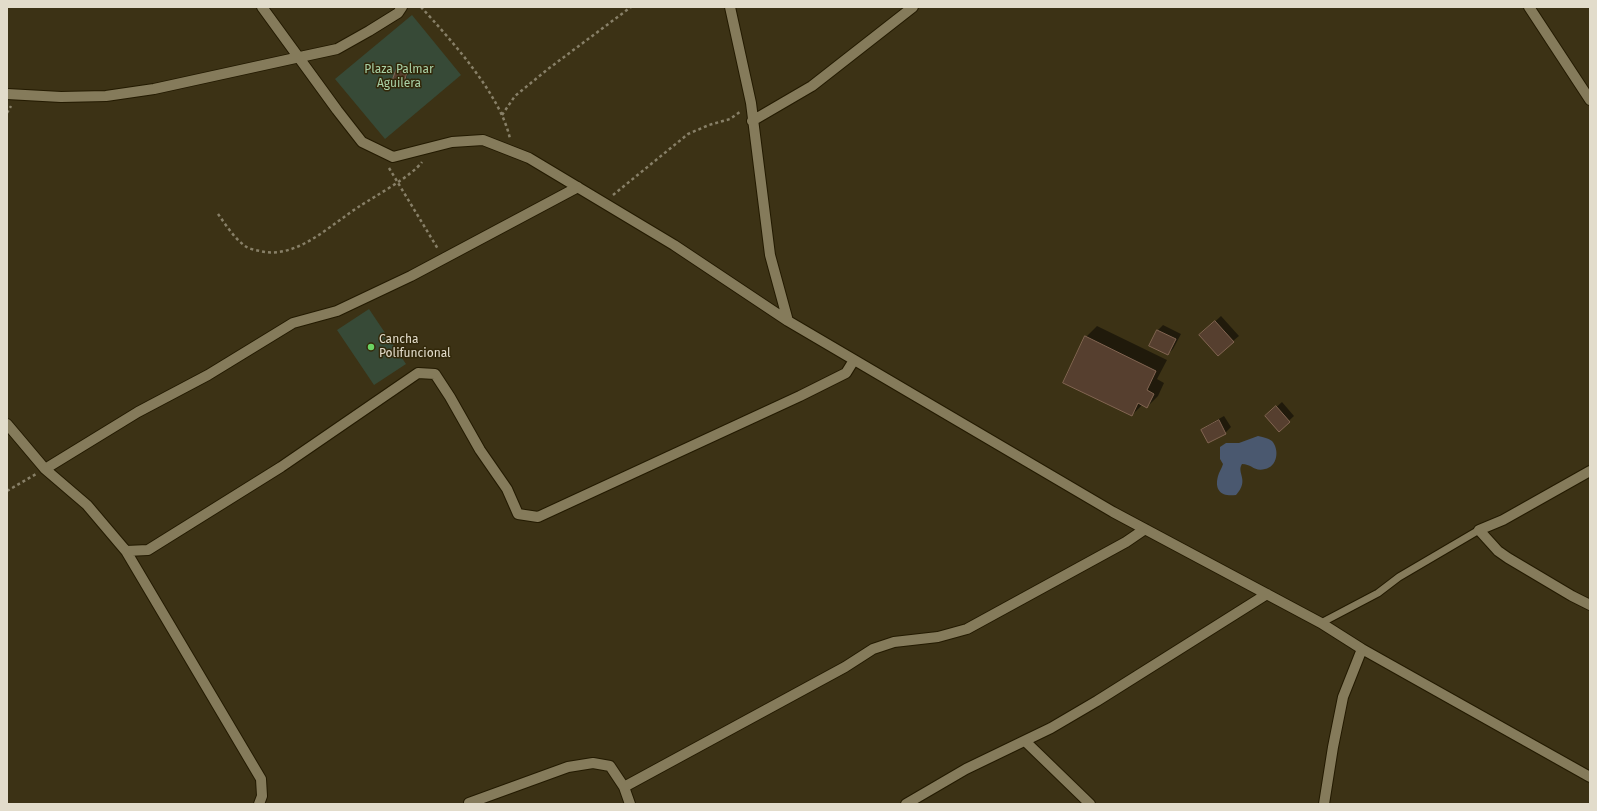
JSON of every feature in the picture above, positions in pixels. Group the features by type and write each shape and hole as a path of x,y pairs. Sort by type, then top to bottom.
{"street":[{"path":"262,7 362,142 393,157 452,142 483,140 513,150 530,158 674,245 788,321 1113,512 1321,623 1362,649 1590,777"},
{"path":"7,94 106,96 154,89 300,58 337,49 398,13 402,7"},
{"path":"730,7 751,104 770,255 788,321"},
{"path":"752,121 812,86 913,7"},
{"path":"1529,7 1590,100"},
{"path":"45,469 138,412 208,375 293,323 337,311 411,276 578,187"},
{"path":"126,551 148,550 281,467 418,373 435,374 480,450 507,489 518,514 538,516 800,396 846,373 854,360"},
{"path":"7,424 45,469 87,505 126,551 261,779 262,796 259,804"},
{"path":"1590,471 1503,520 1479,530 1498,551 1508,558 1590,605"},
{"path":"624,787 845,667 873,649 894,642 938,637 967,629 1126,542 1145,529"},
{"path":"906,804 966,769 1026,742 1097,701 1267,594"},
{"path":"1324,804 1343,697 1362,649"},
{"path":"1026,742 1090,804"},
{"path":"469,804 568,767 593,763 610,766 624,787 630,804"}],"lane":[{"path":"1321,623 1378,593 1399,577 1479,530"}],"path":[{"path":"420,7 443,31 464,57 487,90 507,124 513,150"},
{"path":"502,115 515,96 548,69 631,7"},
{"path":"603,202 688,134 709,125 730,119 751,104"},
{"path":"218,214 234,236 247,248 265,252 286,250 313,240 357,208 398,182 420,166 433,148"},
{"path":"379,150 444,258"},
{"path":"7,491 45,469"}],"green space":[{"name":"Plaza Palmar Aguilera","path":"412,15 461,75 385,139 335,79"},
{"name":"Cancha Polifuncional","path":"369,309 406,364 374,385 337,330"}],"water":[{"path":"1258,436 1272,441 1276,449 1275,462 1269,468 1261,470 1242,464 1240,471 1242,485 1240,490 1236,495 1223,494 1217,486 1218,476 1223,464 1220,459 1220,447 1226,443 1239,443"}],"building":[{"path":"397,68 407,72 404,83 393,79"},
{"path":"1215,321 1234,342 1218,356 1199,335"},
{"path":"1157,330 1176,339 1168,355 1149,346"},
{"path":"1085,336 1156,371 1147,390 1154,394 1147,408 1138,403 1132,416 1063,383"},
{"path":"1276,406 1290,422 1279,432 1265,416"},
{"path":"1219,420 1226,434 1208,443 1201,430"}],"place":[{"name":"Cancha Polifuncional","path":"371,347"}]}
